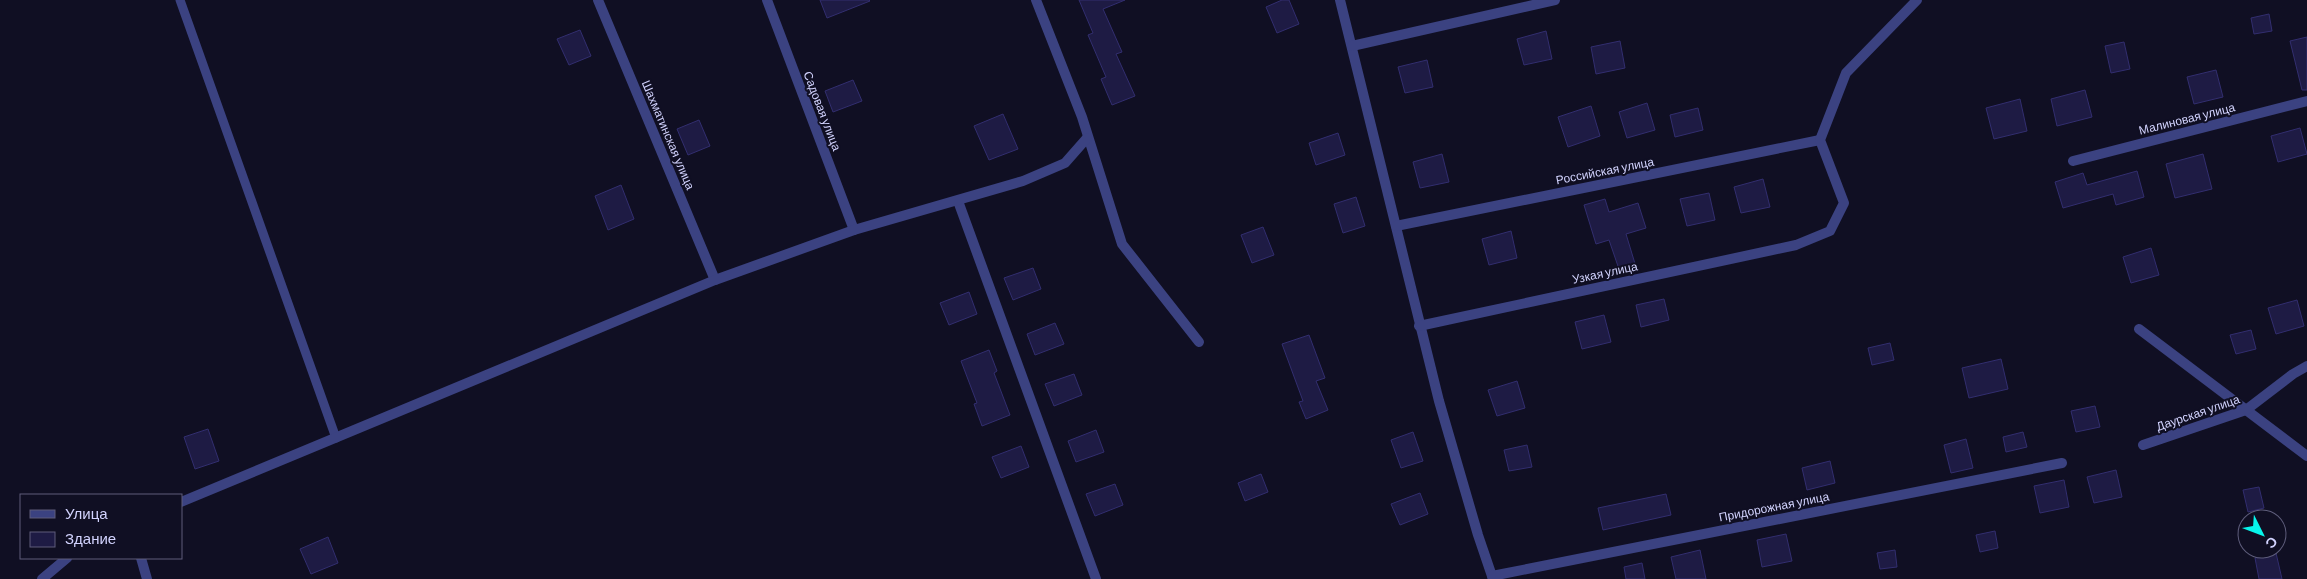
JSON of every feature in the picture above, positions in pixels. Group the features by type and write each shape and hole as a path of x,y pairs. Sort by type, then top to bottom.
{"street":[{"name":"Шахматинская улица","path":"598,0 715,280"},
{"name":"Садовая улица","path":"767,0 854,230"},
{"path":"1036,0 1082,117 1087,138 1122,244 1199,342"},
{"path":"1340,0 1439,401 1492,577"},
{"path":"1352,46 1555,0"},
{"path":"1820,140 1846,73 1917,0"},
{"name":"Малиновая улица","path":"2073,161 2307,101"},
{"path":"182,502 715,280 854,230 1023,181 1065,163 1087,138"},
{"name":"Российская улица","path":"1396,226 1820,140"},
{"name":"Узкая улица","path":"1420,326 1796,245 1830,232 1844,203 1820,140"},
{"path":"958,201 1096,579"},
{"path":"2140,329 2307,456"},
{"name":"Даурская улица","path":"2143,445 2246,410 2293,374 2307,366"},
{"name":"Придорожная улица","path":"1492,577 2062,463"},
{"path":"42,579 66,559"},
{"path":"141,559 147,579"}],"lane":[{"path":"180,0 336,438"}],"building":[{"path":"820,0 869,0 870,1 827,18"},
{"path":"1079,0 1125,0 1103,9 1122,52 1116,54 1135,96 1112,105 1101,79 1106,77 1088,35 1093,33"},
{"path":"1282,0 1289,0 1299,24 1277,33 1266,7"},
{"path":"2269,14 2272,31 2254,34 2251,18"},
{"path":"580,30 591,56 569,65 557,39"},
{"path":"1546,31 1552,59 1524,65 1517,39"},
{"path":"2307,37 2307,90 2302,90 2290,41"},
{"path":"1620,41 1625,68 1596,74 1591,47"},
{"path":"2124,42 2130,69 2111,73 2105,46"},
{"path":"1427,60 1433,87 1405,93 1398,67"},
{"path":"2216,70 2223,97 2194,104 2187,77"},
{"path":"853,80 862,101 833,112 825,91"},
{"path":"2085,90 2092,117 2057,126 2051,99"},
{"path":"2020,99 2027,131 1994,139 1986,108"},
{"path":"1647,103 1655,130 1627,138 1619,112"},
{"path":"1591,106 1600,136 1568,147 1558,117"},
{"path":"1698,108 1703,130 1675,137 1670,115"},
{"path":"1003,114 1018,149 989,160 974,126"},
{"path":"699,120 710,146 688,155 677,129"},
{"path":"2300,128 2307,154 2278,162 2271,136"},
{"path":"1338,133 1345,155 1316,165 1309,143"},
{"path":"1442,154 1449,182 1420,188 1413,162"},
{"path":"2203,154 2212,189 2175,198 2166,164"},
{"path":"2137,171 2144,197 2116,205 2113,194 2063,208 2055,182 2083,173 2087,185"},
{"path":"1763,179 1770,207 1741,213 1734,187"},
{"path":"621,185 634,219 608,230 595,196"},
{"path":"1709,193 1715,220 1687,226 1680,199"},
{"path":"1356,197 1365,226 1343,233 1334,204"},
{"path":"1605,199 1609,212 1638,203 1646,228 1626,234 1636,267 1620,272 1609,240 1596,244 1584,205"},
{"path":"1263,227 1274,255 1252,263 1241,235"},
{"path":"1511,231 1517,258 1489,265 1482,239"},
{"path":"2151,248 2159,275 2131,283 2123,257"},
{"path":"1033,268 1041,289 1013,300 1004,278"},
{"path":"969,292 977,314 949,325 940,303"},
{"path":"1664,299 1669,320 1641,327 1636,305"},
{"path":"2297,300 2304,326 2276,334 2268,308"},
{"path":"1604,315 1611,342 1582,349 1575,322"},
{"path":"1055,323 1064,344 1035,355 1027,334"},
{"path":"2251,330 2256,349 2236,354 2230,335"},
{"path":"1309,335 1325,378 1316,381 1328,410 1306,419 1299,402 1303,401 1282,344"},
{"path":"1890,343 1894,360 1872,365 1868,348"},
{"path":"989,350 997,371 994,373 1010,415 982,426 974,404 977,403 961,361"},
{"path":"2001,359 2008,389 1969,398 1962,368"},
{"path":"1074,374 1082,395 1054,406 1045,384"},
{"path":"1517,381 1525,408 1497,416 1488,390"},
{"path":"2095,406 2100,427 2076,432 2071,411"},
{"path":"208,429 219,461 195,469 184,437"},
{"path":"1096,430 1104,452 1076,462 1068,441"},
{"path":"1413,432 1423,461 1401,468 1391,440"},
{"path":"2023,432 2027,447 2006,452 2003,437"},
{"path":"1966,439 1973,468 1951,473 1944,445"},
{"path":"1527,445 1532,467 1509,471 1504,450"},
{"path":"1021,446 1029,467 1001,478 992,457"},
{"path":"1830,461 1835,483 1807,490 1802,468"},
{"path":"2116,470 2122,497 2094,503 2087,477"},
{"path":"1261,474 1268,492 1245,501 1238,483"},
{"path":"2064,480 2069,507 2040,513 2034,486"},
{"path":"1115,484 1123,505 1095,516 1086,494"},
{"path":"2259,487 2264,508 2247,509 2243,490"},
{"path":"1420,493 1428,514 1400,525 1391,504"},
{"path":"1666,494 1671,515 1603,530 1598,508"},
{"path":"1995,531 1998,548 1980,552 1976,535"},
{"path":"1786,534 1792,561 1762,567 1757,540"},
{"path":"328,537 338,563 311,574 300,549"},
{"path":"1700,550 1706,579 1676,579 1671,557"},
{"path":"1895,550 1897,567 1880,569 1877,553"},
{"path":"2255,559 2277,559 2282,579 2259,579"},
{"path":"1642,563 1645,579 1626,579 1624,567"}]}
